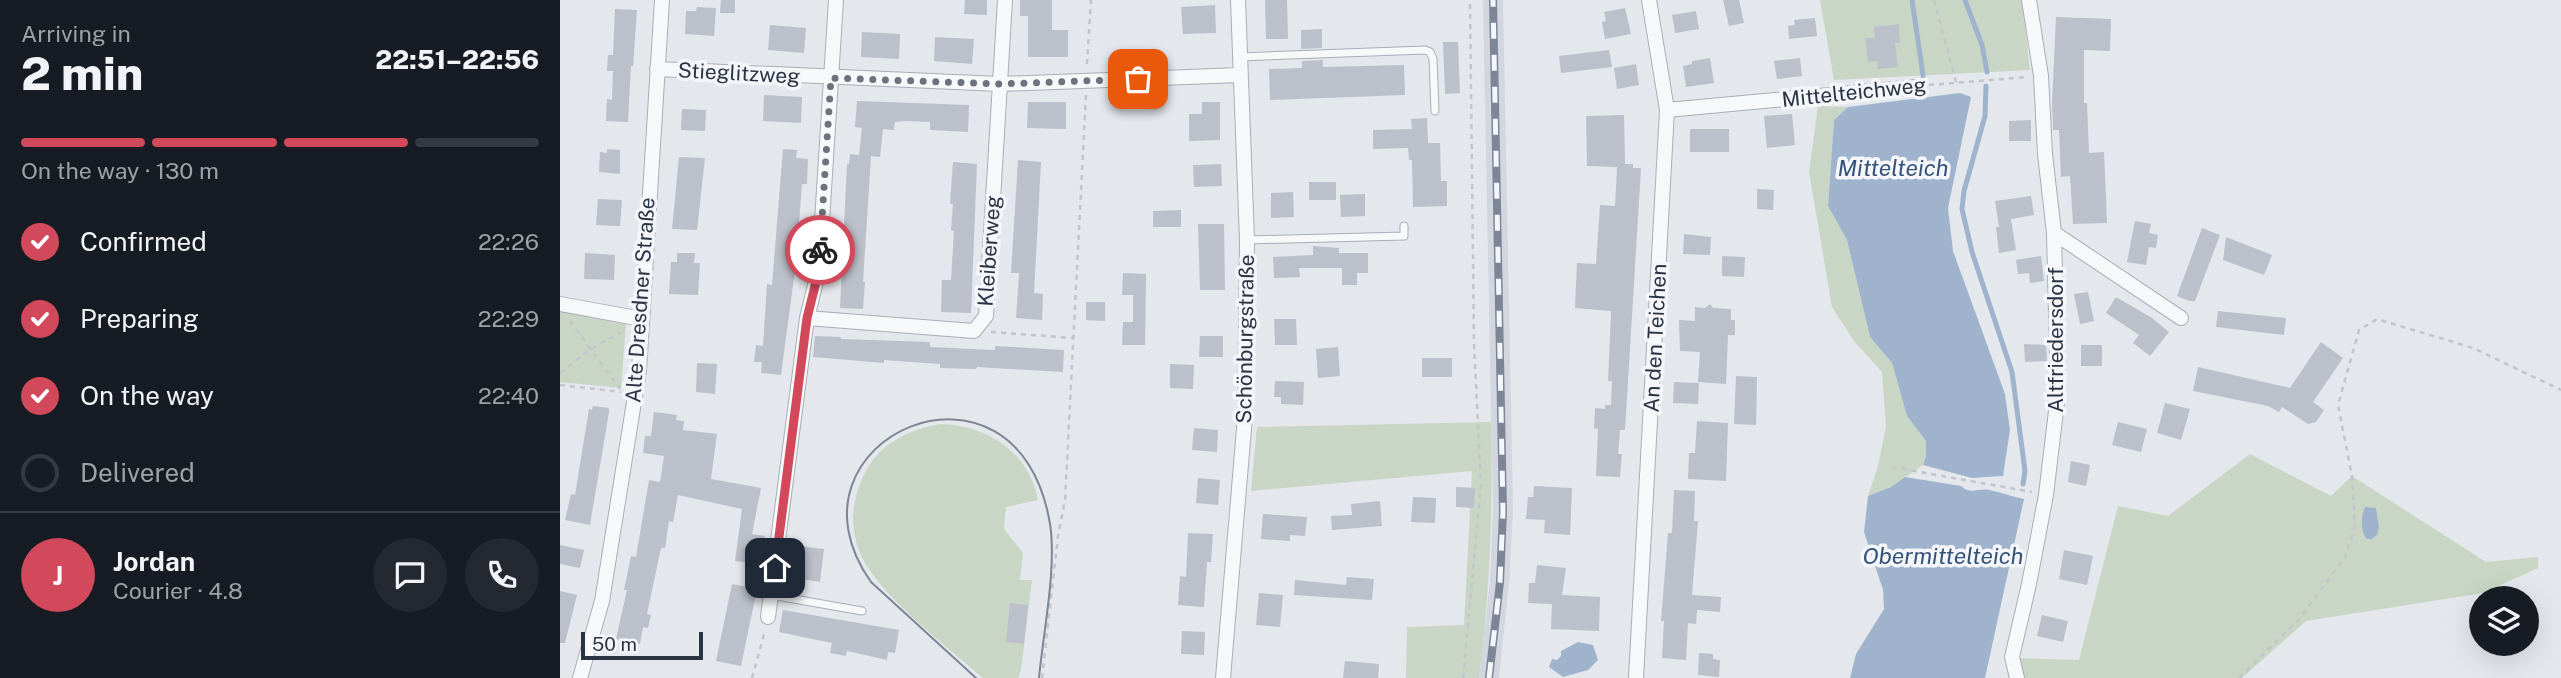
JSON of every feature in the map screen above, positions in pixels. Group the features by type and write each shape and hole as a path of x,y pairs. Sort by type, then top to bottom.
{"street":[{"name":"Alte Dresdner Straße","path":"580,678 602,601 639,371 662,0"},
{"path":"768,617 807,318 819,270 836,0"},
{"name":"Kleiberweg","path":"807,318 974,331 986,316 1005,0"},
{"name":"Schönburgstraße","path":"1223,678 1245,417 1247,240 1238,0"},
{"name":"An den Teichen","path":"1636,678 1667,110 1650,0"},
{"name":"Altfriedersdorf","path":"2017,678 2012,657 2046,495 2058,394 2054,233 2040,76 2029,0"},
{"name":"Stieglitzweg","path":"657,69 1000,84 1240,75"},
{"name":"Mittelteichweg","path":"1667,110 1916,87"},
{"path":"2054,233 2181,318"},
{"path":"564,311 642,320"}],"lane":[{"path":"1240,57 1425,50 1430,52 1433,59 1435,111"},
{"path":"1247,240 1404,236 1404,226"},
{"path":"771,596 862,611"}],"path":[{"path":"1042,678 1058,536 1065,500 1091,0"},
{"path":"1463,678 1481,485 1474,344 1471,0"},
{"path":"1934,0 1956,82"},
{"name":"Mittelteichweg","path":"1916,87 2040,76"},
{"path":"560,385 622,392 589,350 564,311"},
{"path":"2239,678 2301,617 2345,558 2356,527 2352,476 2338,405 2359,330 2377,319 2473,348 2561,390"},
{"path":"560,373 589,350 642,320"},
{"path":"974,331 1074,338"},
{"path":"1892,467 2046,495"},
{"path":"752,678 768,617"}],"shaded area":[{"path":"1483,0 1503,0 1513,511 1499,678 1479,678 1490,581 1493,510"}],"green space":[{"path":"1820,0 2022,0 2030,70 1834,80"},
{"path":"1818,106 1848,107 1834,120 1828,206 1847,240 1870,337 1892,363 1907,416 1926,441 1923,465 1891,487 1868,496 1878,466 1886,426 1882,372 1854,341 1832,307 1809,172"},
{"path":"560,312 626,324 621,388 560,382"},
{"path":"1491,422 1490,550 1479,678 1406,678 1407,627 1464,625 1472,471 1251,491 1257,427"},
{"path":"940,424 974,430 1003,444 1026,468 1033,483 1038,500 1006,507 1004,529 1023,553 1020,580 1032,580 1018,678 983,678 897,602 881,585 860,553 854,533 853,513 860,484 870,464 895,440"},
{"path":"2250,454 2331,496 2352,476 2486,562 2538,557 2538,568 2498,586 2469,586 2469,595 2306,621 2242,678 2020,678 2017,658 2079,660 2118,506 2168,516"}],"water":[{"name":"Mittelteich","path":"1960,93 1971,97 1948,208 1953,251 2005,394 2010,430 2003,476 1972,478 1923,465 1926,441 1907,416 1892,363 1870,337 1847,240 1828,206 1834,120 1848,107"},
{"name":"Obermittelteich","path":"1905,477 1961,486 1971,491 1989,490 2024,499 1985,678 1850,678 1856,654 1884,609 1883,590 1864,532 1868,496 1891,487"},
{"path":"2365,507 2376,508 2379,527 2377,535 2372,539 2367,539 2362,528"},
{"path":"1578,642 1593,645 1598,660 1588,670 1563,677 1549,667 1552,659 1557,660 1561,656 1561,651"}],"building":[{"path":"721,0 735,0 735,13 720,13"},
{"path":"965,0 987,0 987,15 964,14"},
{"path":"1020,0 1052,0 1052,30 1068,30 1068,57 1028,57 1028,16 1020,16"},
{"path":"1265,0 1287,0 1288,39 1266,39"},
{"path":"1723,0 1739,0 1744,23 1729,26"},
{"path":"1215,5 1216,33 1183,34 1181,7"},
{"path":"697,7 716,8 714,36 685,34 686,11 696,11"},
{"path":"1625,8 1631,34 1605,39 1602,22 1606,21 1604,12"},
{"path":"615,9 637,10 628,122 606,121 607,99 612,100 613,71 607,71 608,55 613,55"},
{"path":"1696,11 1699,29 1675,33 1672,15"},
{"path":"2056,17 2111,19 2110,51 2084,50 2084,103 2087,103 2089,153 2104,152 2107,223 2073,224 2070,176 2061,177 2059,130 2053,130 2052,104"},
{"path":"1815,18 1817,36 1789,39 1788,26 1795,25 1794,20"},
{"path":"1899,24 1900,43 1895,43 1898,67 1878,69 1877,61 1868,62 1865,38 1875,38 1874,27"},
{"path":"770,25 806,28 804,53 768,50"},
{"path":"1322,29 1322,48 1301,49 1301,30"},
{"path":"862,32 900,34 899,59 861,57"},
{"path":"935,37 974,39 972,64 934,61"},
{"path":"1443,42 1458,42 1460,93 1445,94"},
{"path":"1609,50 1612,67 1561,73 1559,56"},
{"path":"1710,58 1714,83 1686,87 1683,66 1692,64 1692,61"},
{"path":"1800,58 1802,76 1777,79 1774,61"},
{"path":"1323,60 1323,67 1404,65 1405,95 1270,100 1269,69 1302,68 1302,61"},
{"path":"1636,64 1639,85 1617,89 1614,68"},
{"path":"764,95 802,97 801,123 763,121"},
{"path":"857,101 969,105 968,132 930,130 930,122 905,121 895,122 894,130 883,129 880,157 871,156 863,309 840,308 847,164 850,154 859,155 862,128 855,127"},
{"path":"1028,102 1066,102 1066,129 1027,128"},
{"path":"1202,102 1220,102 1220,140 1189,141 1189,114 1202,114"},
{"path":"682,109 706,110 705,131 681,130"},
{"path":"1792,114 1795,145 1767,148 1764,116"},
{"path":"1624,115 1625,164 1641,168 1625,430 1620,430 1620,477 1596,476 1598,429 1594,428 1595,408 1605,409 1605,405 1611,405 1612,381 1608,381 1611,311 1575,308 1577,263 1596,264 1600,205 1615,206 1617,167 1587,166 1586,116"},
{"path":"1427,118 1428,143 1440,143 1441,181 1447,181 1447,206 1413,207 1412,160 1409,160 1408,148 1373,149 1373,130 1412,129 1411,119"},
{"path":"2031,120 2031,141 2009,141 2009,121"},
{"path":"1690,129 1729,129 1729,152 1690,152"},
{"path":"607,149 620,150 620,174 599,172 600,152 607,153"},
{"path":"783,149 797,150 796,158 808,159 807,184 802,184 796,263 781,375 761,373 762,362 754,362 756,345 763,346 767,284 772,285"},
{"path":"679,157 705,158 697,230 672,229"},
{"path":"1018,160 1041,162 1034,293 1043,294 1042,320 1016,318 1019,273 1011,273"},
{"path":"953,162 977,164 971,313 941,312 942,280 951,280 954,231 951,230 953,204 950,204"},
{"path":"1221,164 1222,186 1194,187 1193,165"},
{"path":"1309,182 1336,182 1336,200 1309,200"},
{"path":"1757,189 1774,190 1773,210 1757,209"},
{"path":"1293,192 1294,217 1271,218 1271,193"},
{"path":"1365,194 1365,216 1341,217 1340,195"},
{"path":"2031,196 2034,215 2011,219 2016,250 1999,253 1995,201"},
{"path":"598,199 622,200 620,226 596,225"},
{"path":"1181,210 1181,227 1153,227 1153,211"},
{"path":"2135,221 2151,224 2149,233 2158,235 2156,248 2149,247 2146,265 2127,262"},
{"path":"1198,224 1224,224 1225,290 1200,290"},
{"path":"2202,228 2220,235 2195,301 2189,301 2177,296"},
{"path":"1684,234 1711,237 1710,255 1683,254"},
{"path":"2226,237 2272,255 2264,275 2223,260"},
{"path":"1313,246 1339,248 1339,253 1368,253 1368,273 1357,273 1357,285 1342,285 1342,268 1299,268 1300,277 1274,278 1273,257 1313,255"},
{"path":"585,253 615,255 614,280 584,279"},
{"path":"677,253 695,253 694,263 700,263 698,295 669,294 671,262 677,262"},
{"path":"1722,256 1745,257 1744,277 1722,276"},
{"path":"2041,256 2044,281 2030,283 2029,273 2018,274 2016,260"},
{"path":"1123,273 1146,274 1145,345 1122,345 1123,322 1133,322 1133,295 1122,295"},
{"path":"2088,292 2094,321 2080,324 2074,294"},
{"path":"2116,297 2152,318 2169,332 2150,356 2133,343 2139,335 2106,313"},
{"path":"1086,302 1105,302 1105,321 1086,320"},
{"path":"1710,304 1713,308 1731,309 1731,320 1735,320 1735,335 1728,335 1726,384 1698,382 1700,352 1680,351 1679,320 1695,321 1695,307 1705,308"},
{"path":"2218,311 2286,318 2284,335 2216,327"},
{"path":"1274,319 1296,319 1297,345 1275,345"},
{"path":"815,336 930,342 930,347 995,350 995,346 1064,350 1063,372 977,367 940,368 940,364 813,357"},
{"path":"1200,336 1223,336 1223,357 1199,357"},
{"path":"2321,342 2343,358 2313,402 2324,410 2316,422 2308,424 2282,407 2279,412 2268,406 2193,391 2198,367 2290,388"},
{"path":"2024,344 2046,345 2047,361 2025,362"},
{"path":"2081,345 2102,345 2102,366 2081,366"},
{"path":"1338,347 1340,376 1318,378 1316,349"},
{"path":"1422,358 1452,358 1452,377 1422,377"},
{"path":"697,363 717,364 715,394 696,392"},
{"path":"1170,364 1194,365 1193,389 1170,388"},
{"path":"1736,376 1757,377 1756,425 1734,424"},
{"path":"1275,381 1304,382 1303,405 1281,404 1281,397 1274,397"},
{"path":"1674,382 1699,383 1698,404 1673,403"},
{"path":"2165,403 2190,409 2181,440 2157,433"},
{"path":"593,406 609,408 609,412 590,525 565,520 571,494 575,495 589,409 592,410"},
{"path":"654,412 677,415 676,420 684,421 683,430 717,434 711,479 761,488 752,534 765,536 761,564 735,561 742,509 678,495 673,522 669,521 665,548 661,548 647,614 651,615 648,628 643,627 640,644 616,639 627,590 624,590 631,556 636,557 649,480 660,482 664,456 643,453 645,436 651,436"},
{"path":"1697,421 1728,423 1726,481 1688,479 1689,453 1695,453"},
{"path":"2118,422 2147,429 2141,452 2112,445"},
{"path":"1194,428 1218,430 1217,452 1192,450"},
{"path":"2071,461 2090,465 2086,486 2068,482"},
{"path":"1198,478 1220,480 1218,505 1196,503"},
{"path":"1534,486 1572,488 1570,535 1544,533 1545,520 1526,519 1528,497 1533,497"},
{"path":"1456,487 1475,488 1474,508 1456,507"},
{"path":"1674,490 1695,491 1694,521 1698,521 1692,595 1721,597 1720,612 1697,610 1696,624 1688,623 1686,660 1662,658 1664,621 1661,621 1668,533 1672,533"},
{"path":"1413,497 1436,498 1435,523 1411,522"},
{"path":"1380,501 1382,526 1332,530 1331,516 1352,515 1351,504"},
{"path":"1263,514 1307,517 1305,536 1290,535 1290,541 1261,539"},
{"path":"1188,533 1213,534 1211,562 1207,562 1204,607 1178,605 1180,576 1186,577"},
{"path":"560,545 584,550 580,568 560,564"},
{"path":"798,546 824,549 820,582 794,578"},
{"path":"2064,550 2093,556 2087,585 2059,579"},
{"path":"1537,565 1566,568 1562,595 1600,597 1599,631 1551,629 1552,604 1528,603 1529,583 1535,583"},
{"path":"1347,577 1374,579 1372,600 1294,595 1295,580 1346,585"},
{"path":"732,584 757,589 741,666 716,661"},
{"path":"560,591 577,595 565,643 560,643"},
{"path":"1259,593 1283,595 1280,627 1256,625"},
{"path":"1010,603 1028,605 1024,644 1006,642"},
{"path":"783,610 899,630 895,653 888,652 887,660 847,651 846,656 830,653 832,643 779,632"},
{"path":"2042,615 2068,621 2063,642 2037,636"},
{"path":"1182,631 1205,632 1204,655 1181,654"},
{"path":"1699,653 1713,654 1713,659 1720,660 1719,677 1698,675"},
{"path":"1345,661 1379,664 1378,678 1343,678"}],"waterway":[{"path":"1912,0 1924,82"},
{"path":"1965,0 1982,45 1987,72"},
{"path":"1986,86 1985,116 1964,191 1962,209 1972,252 2012,372 2025,471 2023,484"}],"tram line":[{"path":"976,678 871,582 848,530 852,485 875,450 911,427 953,419 994,431 1029,465 1050,524 1051,580 1039,678"}],"railway":[{"path":"1489,678 1500,582 1503,511 1493,0"}],"way so far":[{"path":"820,250 831,78 1000,84 1138,79"}],"route":[{"path":"775,568 807,318 819,270 820,250"}]}
